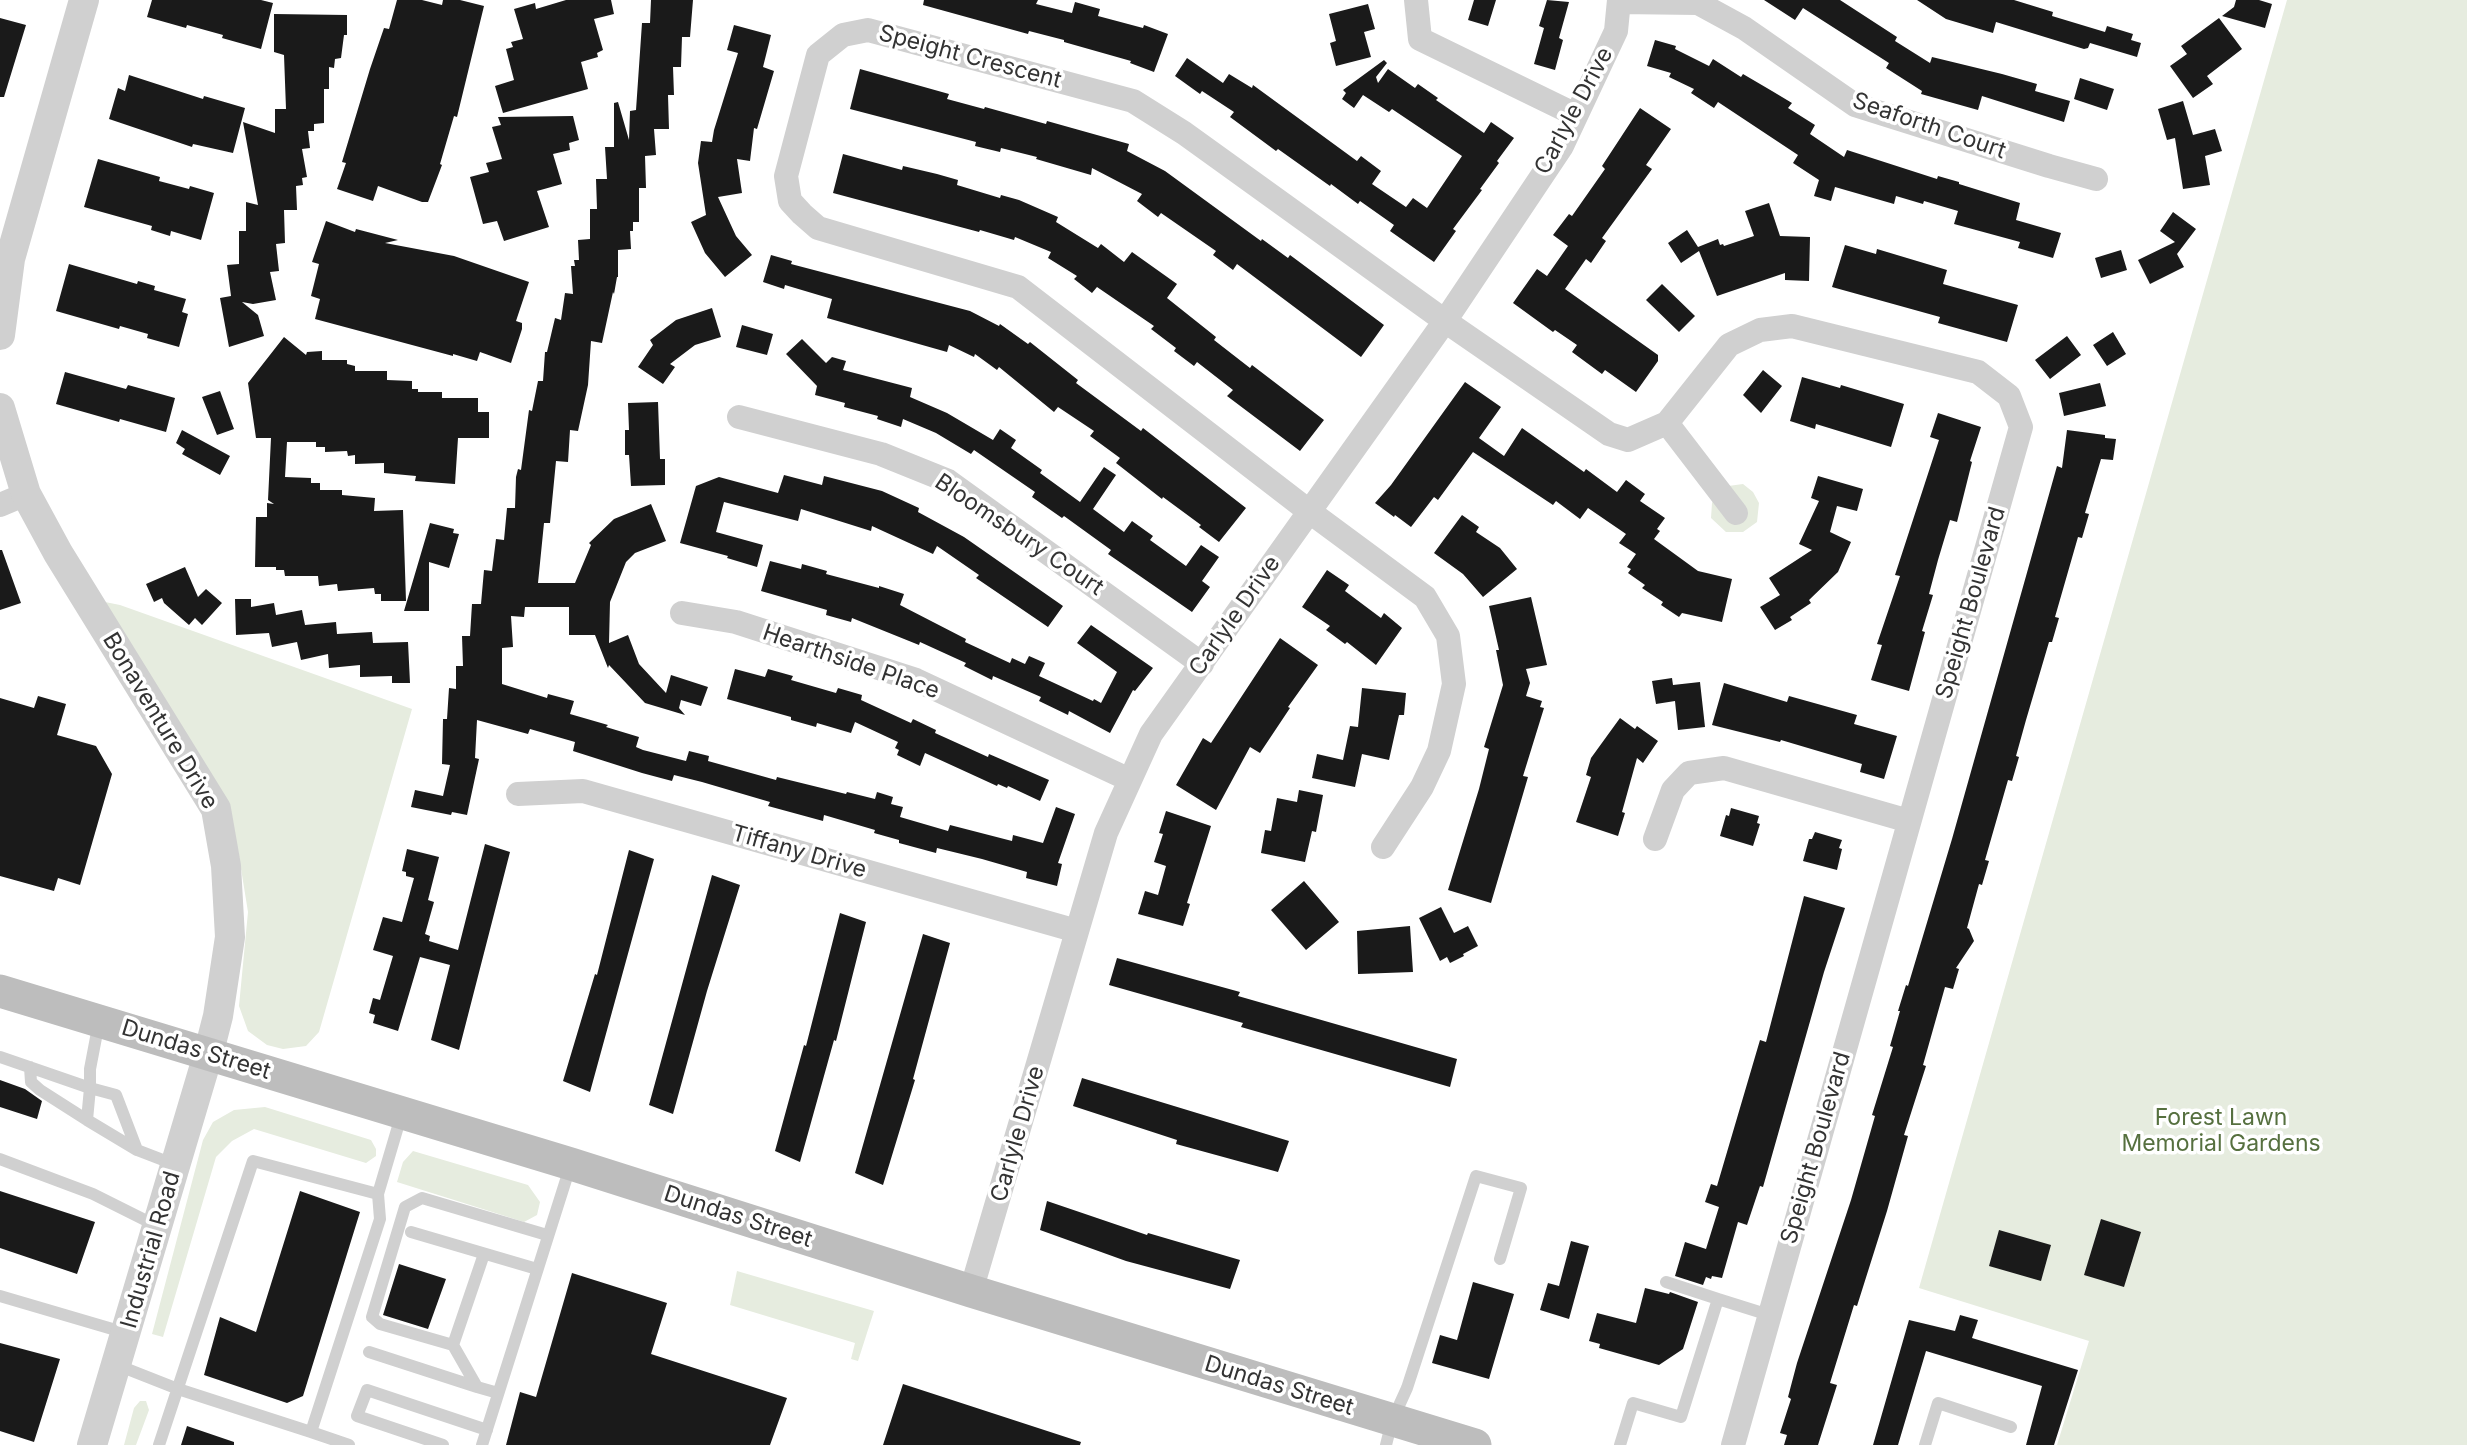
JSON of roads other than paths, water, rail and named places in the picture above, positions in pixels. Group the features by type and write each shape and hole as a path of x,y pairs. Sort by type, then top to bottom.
{"main road":[{"name":"Dundas Street","path":"0,991 571,1164 971,1291 1389,1433 1475,1445"}],"street":[{"path":"0,335 4,283 84,0"},
{"path":"1416,0 1420,39 1576,115"},
{"name":"Carlyle Drive","path":"971,1291 1106,833 1151,734 1445,321 1562,146 1616,31 1619,1"},
{"name":"Seaforth Court","path":"1619,1 1698,3 1744,28 1855,105 2035,162 2096,178"},
{"name":"Speight Crescent","path":"1383,847 1422,787 1439,751 1454,684 1448,636 1425,597 1017,287 818,228 802,214 790,201 786,176 818,55 843,35 868,30 1133,101 1184,132 1445,321"},
{"name":"Speight Boulevard","path":"1445,321 1609,434 1628,440 1667,423 1729,345 1760,330 1792,326 1978,372 2009,396 2021,427 1733,1445"},
{"name":"Bonaventure Drive","path":"0,408 13,500 58,554 216,808 226,866 230,937 218,1016 208,1055"},
{"name":"Bloomsbury Court","path":"740,417 881,454 948,481 1202,664"},
{"path":"1667,423 1736,513"},
{"name":"Hearthside Place","path":"682,612 736,622 916,680 1130,780"},
{"path":"1655,839 1673,790 1689,773 1724,768 1909,821"},
{"name":"Tiffany Drive","path":"518,794 583,791 1077,931"},
{"name":"Industrial Road","path":"92,1445 208,1055"}],"lane":[{"path":"0,991 0,1001"},
{"path":"87,1120 90,1069 99,1021"},
{"path":"0,1057 116,1095 137,1150"},
{"path":"30,1067 31,1082 40,1090 137,1150 176,1165"},
{"path":"311,1432 380,1219 378,1194 402,1113"},
{"path":"0,1159 93,1194 158,1227"},
{"path":"159,1445 253,1161 378,1194"},
{"path":"482,1445 571,1164"},
{"path":"1389,1433 1407,1388 1476,1176 1521,1188 1500,1258"},
{"path":"477,1387 453,1345 380,1324 372,1317 405,1207 422,1198 547,1236"},
{"path":"411,1232 537,1269"},
{"path":"453,1345 484,1254"},
{"path":"1666,1282 1769,1314"},
{"path":"0,1296 126,1334"},
{"path":"1620,1445 1633,1403 1681,1417 1718,1299"},
{"path":"369,1352 498,1393"},
{"path":"117,1365 178,1389 349,1445"},
{"path":"443,1445 357,1416 367,1390 486,1430"},
{"path":"1925,1445 1938,1403 2011,1427"}],"park label":[{"name":"Forest Lawn Memorial Gardens","path":"2221,1131"}]}
